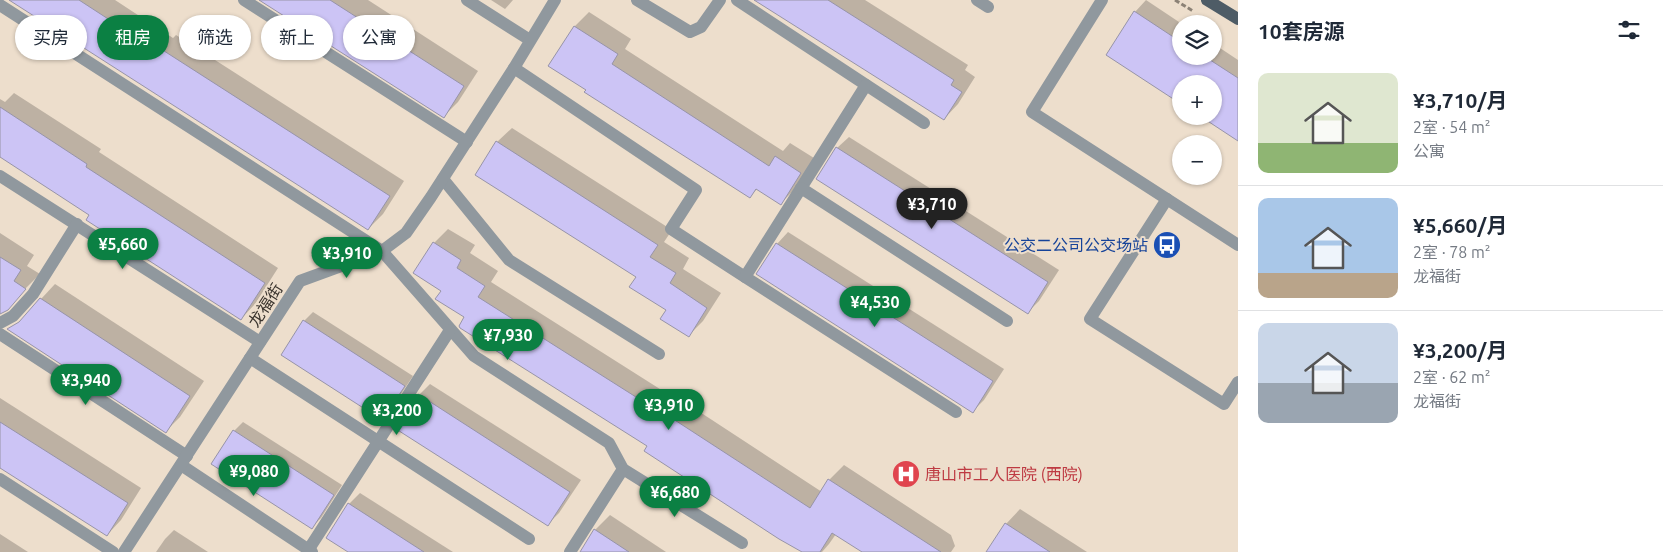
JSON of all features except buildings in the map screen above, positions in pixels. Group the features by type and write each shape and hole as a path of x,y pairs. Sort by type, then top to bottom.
{"main road":[{"path":"1207,0 1238,19"}],"street":[{"path":"244,0 467,142"},
{"path":"468,0 530,40"},
{"name":"龙福街","path":"124,552 300,281 382,251 406,233 467,142 555,0"},
{"path":"637,0 690,32 701,27 717,1"},
{"path":"737,0 924,123"},
{"path":"1102,0 1032,112 1238,245"},
{"path":"0,4 382,251 474,356 609,443 623,470 742,543"},
{"path":"514,68 696,190 671,230 956,412"},
{"path":"745,277 866,85"},
{"path":"0,176 260,342"},
{"path":"443,179 509,260 659,354"},
{"path":"801,188 1007,321"},
{"path":"1167,199 1090,319 1224,404 1238,382"},
{"path":"0,323 13,316 33,294 77,224"},
{"path":"0,334 184,460 309,551 450,330"},
{"path":"250,358 529,539"},
{"path":"570,552 623,470"},
{"path":"0,479 113,552"}],"place":[{"name":"公交二公司公交场站","path":"1167,245"},
{"name":"唐山市工人医院 (西院)","path":"906,474"}]}
